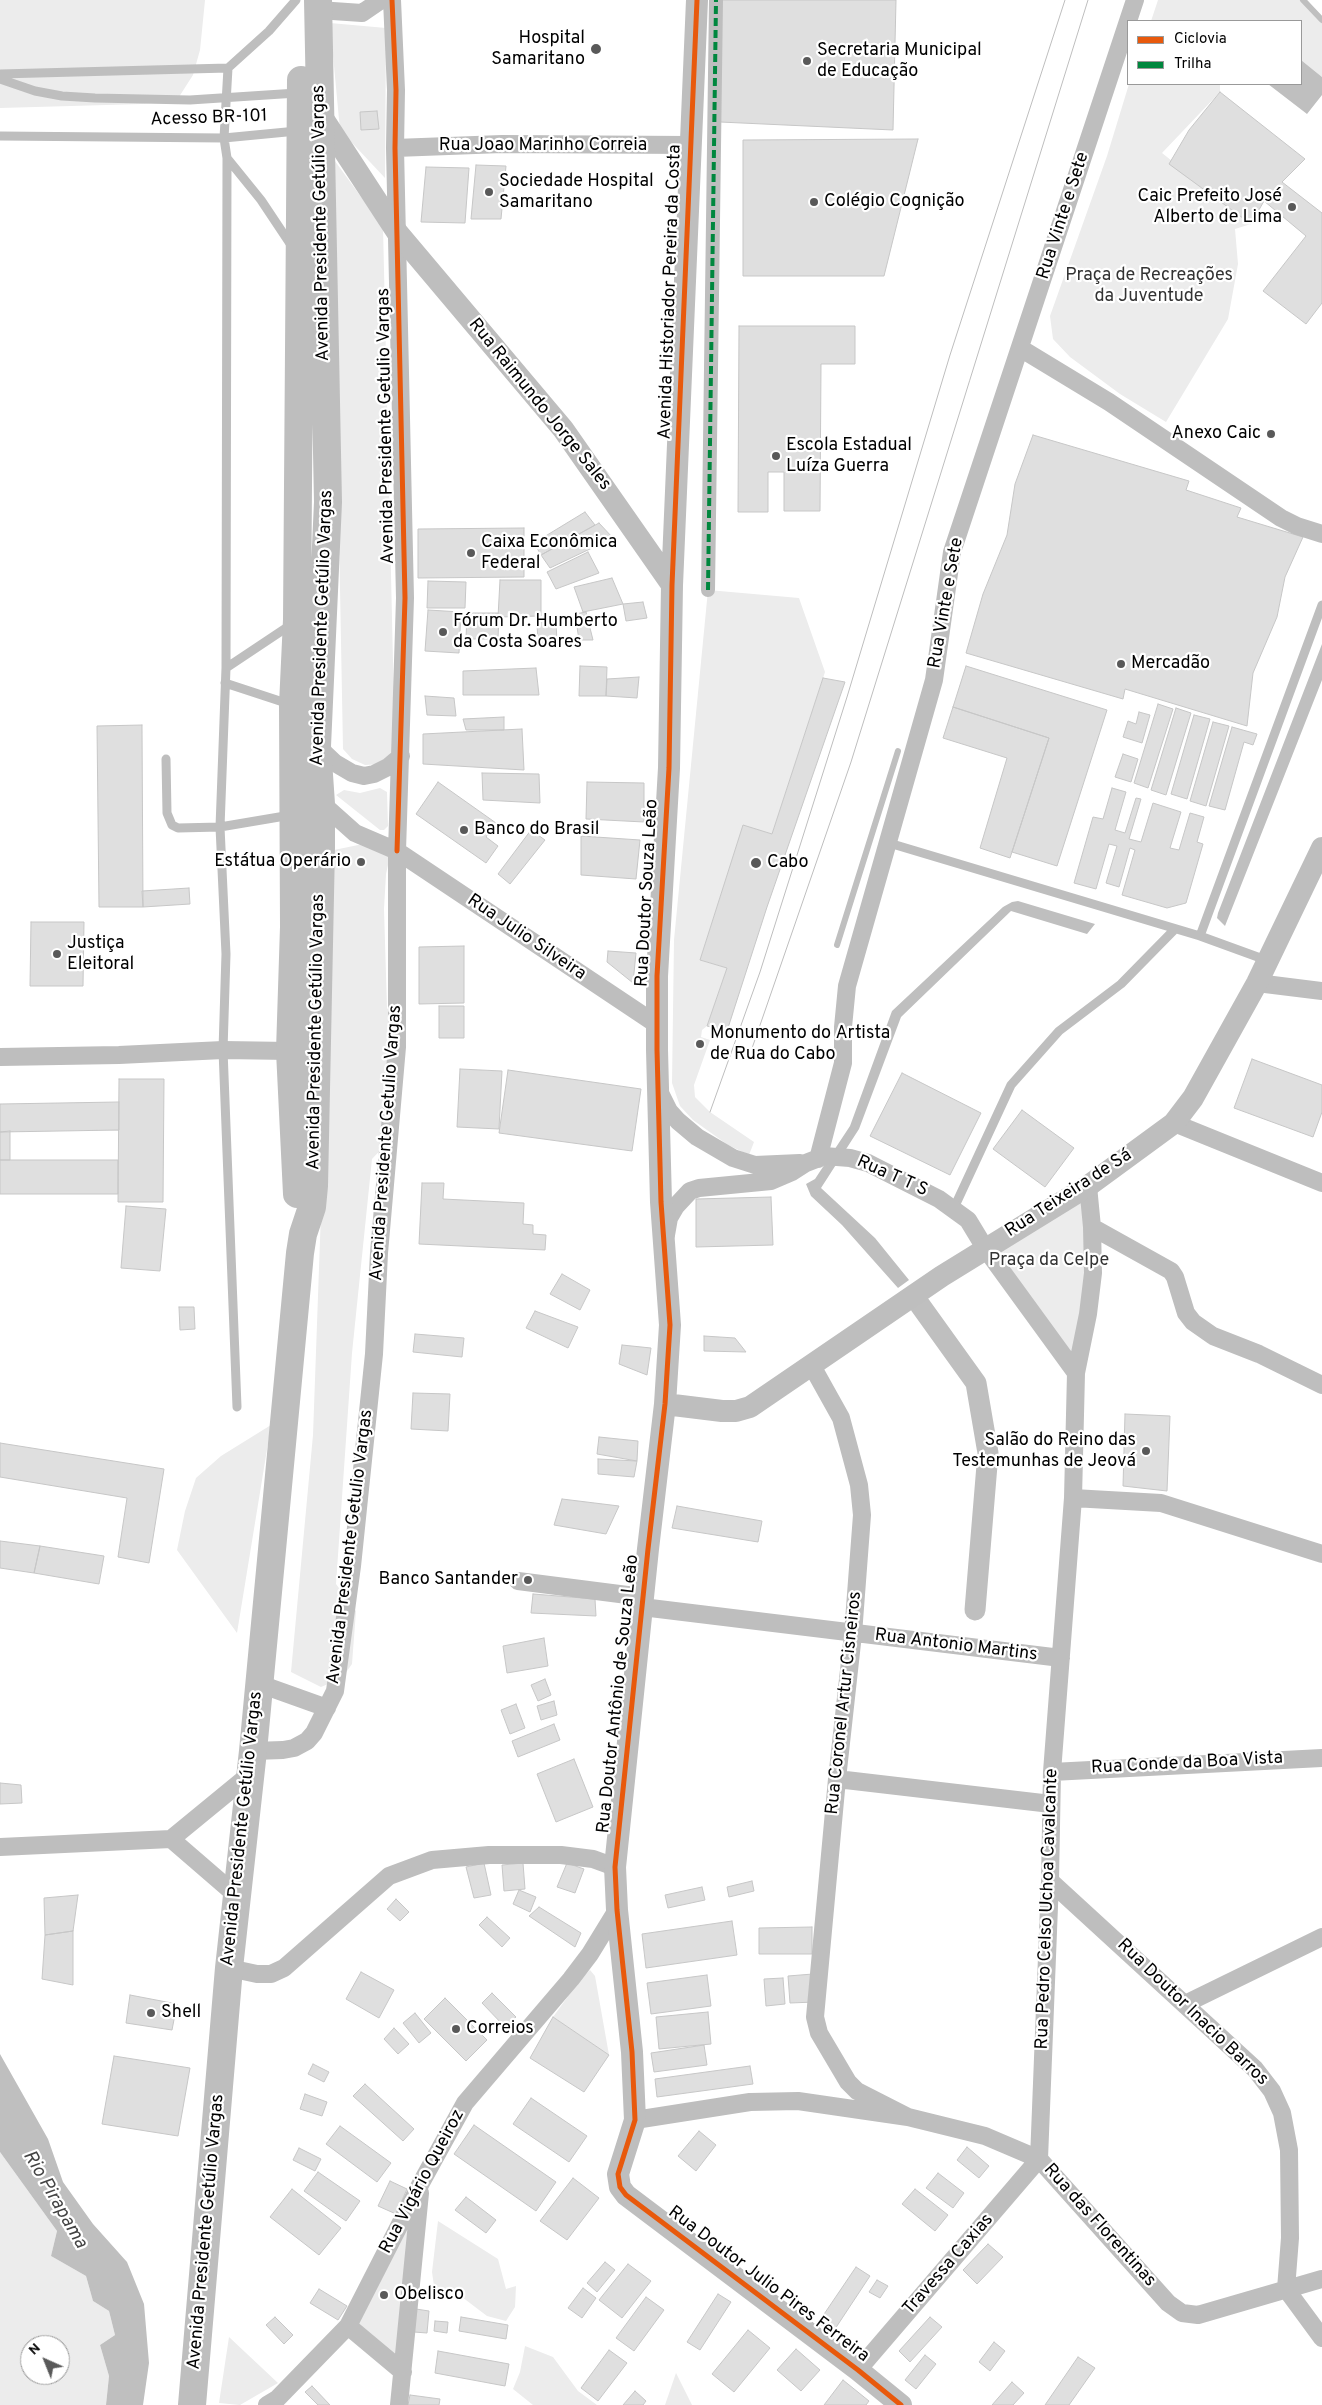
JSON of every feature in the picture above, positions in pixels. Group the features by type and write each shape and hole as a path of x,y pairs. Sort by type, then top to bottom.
{"main road":[{"name":"Avenida Presidente Getúlio Vargas","path":"300,1253 290,1051 294,926 292,764 297,620 301,261 313,125 301,93 309,3"},
{"name":"Avenida Presidente Getúlio Vargas","path":"192,2405 229,1968 251,1763 300,1253 303,1234 312,1207 314,1186 321,804 317,746 328,502 309,3"}],"street":[{"path":"309,3 362,13 381,0"},
{"name":"Avenida Presidente Getulio Vargas","path":"251,1763 283,1750 294,1748 307,1741 314,1733 335,1691 349,1585 374,1354 379,1253 397,1048 397,851 405,598 395,148 396,90 392,0"},
{"name":"Avenida Historiador Pereira da Costa","path":"672,586 697,0"},
{"path":"708,590 716,0"},
{"name":"Rua Vinte e Sete","path":"1127,20 1134,0"},
{"name":"Rua Vinte e Sete","path":"812,1161 843,1063 847,986 934,680 952,552 1127,21"},
{"name":"Rua Raimundo Jorge Sales","path":"313,125 397,232 563,429 672,586"},
{"name":"Rua Joao Marinho Correia","path":"395,148 502,144 691,145"},
{"path":"1020,348 1109,402 1281,518 1297,526 1322,534"},
{"name":"Rua Doutor Souza Leão","path":"661,1202 656,1024 669,768 672,586"},
{"path":"317,746 334,762 352,773 364,776 374,774 388,767 401,756"},
{"name":"Rua Julio Silveira","path":"292,764 321,804 355,833 397,851 656,1024"},
{"name":"Rua Teixeira de Sá","path":"666,1404 736,1411 750,1407 985,1248 1088,1186 1174,1123 1193,1098 1257,983 1266,960 1322,848"},
{"path":"1257,983 1322,991"},
{"path":"0,1057 119,1055 224,1050 290,1051"},
{"path":"658,1087 669,1111 678,1121 697,1136 733,1158 755,1165 778,1166 812,1161"},
{"path":"1174,1123 1322,1183"},
{"name":"Rua T T S","path":"664,1242 669,1218 676,1206 690,1191 699,1188 771,1181 824,1156 850,1158 868,1164 954,1208 968,1220 985,1248 1076,1373"},
{"name":"Rua Pedro Celso Uchoa Cavalcante","path":"1039,2159 1050,1881 1052,1772 1073,1498 1076,1373 1088,1314 1093,1273 1092,1227 1088,1186"},
{"name":"Rua Doutor Antônio de Souza Leão","path":"620,2187 618,2174 635,2120 632,2052 617,1910 615,1867 666,1404 670,1325 661,1202"},
{"path":"1092,1227 1171,1271 1175,1277 1186,1313 1193,1322 1213,1336 1258,1354 1322,1385"},
{"name":"Rua Coronel Artur Cisneiros","path":"812,1366 841,1418 859,1485 862,1515 854,1634 837,1779 816,2017 819,2033 827,2048"},
{"path":"1073,1498 1161,1503 1322,1554"},
{"name":"Rua Antonio Martins","path":"518,1581 854,1634 1061,1658"},
{"path":"258,1682 327,1708"},
{"name":"Rua Conde da Boa Vista","path":"1052,1772 1322,1758"},
{"path":"0,1847 171,1839 251,1763"},
{"path":"837,1779 1051,1804"},
{"path":"171,1839 237,1896"},
{"path":"229,1968 257,1974 271,1974 284,1968 389,1876 432,1860 479,1855 561,1855 593,1859 615,1867"},
{"name":"Rua Doutor Inacio Barros","path":"1050,1881 1185,2004 1255,2070 1272,2090 1282,2113 1289,2150 1290,2238 1286,2289"},
{"name":"Rua Vigário Queiroz","path":"267,2405 277,2399 348,2326 421,2183 465,2103 571,1979 590,1954 617,1910"},
{"path":"1185,2004 1322,1937"},
{"name":"Rua das Florentinas","path":"827,2048 848,2082 857,2091 908,2118"},
{"name":"Rua das Florentinas","path":"635,2120 750,2102 798,2101 908,2118 985,2136 1039,2159 1168,2303 1182,2313 1198,2315 1322,2279"},
{"name":"Travessa Caxias","path":"858,2370 1039,2159"},
{"path":"399,2405 421,2183"},
{"name":"Rua Doutor Julio Pires Ferreira","path":"620,2187 626,2196 902,2405"},
{"path":"1286,2289 1322,2338"},
{"path":"348,2326 403,2372"}],"lane":[{"path":"0,74 228,68 269,31 309,3"},
{"path":"228,68 228,98 224,138 227,158 226,668 220,827 226,954 224,1050 237,1407"},
{"path":"0,79 35,91 62,96 190,100 301,93"},
{"name":"Acesso BR-101","path":"0,136 224,138 313,125"},
{"path":"227,158 262,200 301,261"},
{"path":"1200,936 1322,605"},
{"path":"226,668 297,620"},
{"path":"225,683 294,705"},
{"path":"166,759 167,813 172,824 184,829 220,827 292,814"},
{"path":"889,842 1200,936 1266,960"},
{"path":"954,1208 1011,1085 1059,1031 1122,984 1175,929"}],"green space":[{"path":"0,0 205,0 200,50 193,75 177,100 142,104 0,108"},
{"path":"1158,0 1303,0 1322,20 1322,77 1302,61 1302,20 1151,20"},
{"path":"330,23 386,28 385,178 340,130"},
{"name":"Praça de Recreações da Juventude","path":"1129,85 1220,85 1220,92 1162,153 1251,224 1235,229 1238,264 1228,319 1166,422 1120,394 1070,357 1053,339 1050,316 1107,156"},
{"path":"332,157 383,227 395,748 382,764 365,765 352,759 343,749"},
{"path":"708,590 799,598 825,672 772,834 743,826 700,960 727,968 707,1026 702,1030 701,1037 710,1040 694,1085 695,1097 710,1112 754,1142 749,1155 728,1145 693,1120 680,1106 672,1083 674,940"},
{"path":"380,788 387,792 388,826 384,830 380,830 336,795 344,790 360,793"},
{"path":"363,844 390,856 386,874 384,909 387,1008 400,1024 389,1141 372,1159 352,1353 336,1584 356,1611 352,1664 342,1678 321,1687 291,1672 313,1435 334,850"},
{"name":"Praça da Celpe","path":"1088,1186 1094,1267 1076,1373 985,1248"},
{"path":"271,1425 237,1633 177,1550 185,1511 196,1478 221,1456"},
{"path":"590,1970 595,1976 609,2055 553,2017 582,1977"},
{"path":"0,2152 57,2231 51,2256 86,2276 93,2301 109,2311 115,2335 100,2345 109,2376 106,2405 0,2405"},
{"path":"421,2183 403,2372 348,2326"},
{"path":"438,2221 498,2259 506,2289 516,2286 515,2307 506,2321 487,2316 458,2294 446,2295 434,2286 432,2272"},
{"path":"229,2337 278,2383 240,2405 219,2403"},
{"path":"525,2346 553,2357 578,2391 597,2405 533,2405 513,2389 520,2372"},
{"path":"676,2373 692,2405 665,2405"}],"water":[{"path":"1302,61 1322,77 1322,95 1307,114 1269,85 1302,85"},
{"path":"1322,644 1322,680 1225,926 1217,918 1218,913"},
{"path":"1018,901 1095,924 1087,934 1011,911 901,1017 859,1129 821,1188 875,1238 909,1280 898,1288 842,1225 811,1196 806,1184 815,1179 850,1126 892,1011 1003,907"},
{"name":"Rio Pirapama","path":"0,2054 48,2139 63,2182 93,2224 127,2262 144,2304 149,2363 143,2405 106,2405 109,2376 100,2345 115,2335 109,2311 93,2301 86,2276 51,2256 57,2231 0,2152"}],"building":[{"name":"Secretaria Municipal de Educação","path":"719,0 896,0 893,130 720,122"},
{"name":"Caic Prefeito José Alberto de Lima","path":"1220,92 1305,159 1282,182 1322,213 1322,303 1306,324 1263,291 1306,236 1264,201 1251,224 1169,164 1189,130"},
{"path":"377,111 379,129 361,130 360,112"},
{"name":"Colégio Cognição","path":"918,139 884,276 743,276 743,140"},
{"name":"Sociedade Hospital Samaritano","path":"476,165 506,166 501,219 471,219"},
{"path":"426,167 469,168 465,223 421,222"},
{"path":"739,326 855,326 855,364 821,364 820,511 784,511 784,472 768,472 768,512 738,512"},
{"path":"1033,435 1189,481 1186,490 1241,508 1237,517 1303,537 1285,577 1277,617 1253,673 1247,726 1125,689 1123,699 966,653 983,594 1007,535 1015,484"},
{"path":"585,512 595,525 541,555 534,543"},
{"path":"599,523 613,538 550,568 541,555"},
{"name":"Caixa Econômica Federal","path":"524,528 524,577 418,578 418,529"},
{"path":"588,552 599,573 556,589 547,572"},
{"path":"612,578 623,604 583,612 574,587"},
{"path":"500,580 541,580 541,616 498,617"},
{"path":"428,581 466,582 465,608 427,608"},
{"path":"643,602 647,618 626,621 623,604"},
{"name":"Fórum Dr. Humberto da Costa Soares","path":"428,610 461,612 459,653 425,651"},
{"path":"586,612 593,640 579,640 575,614"},
{"path":"467,613 499,613 498,639 466,639"},
{"path":"556,621 557,643 538,643 537,623"},
{"path":"580,666 607,667 606,696 579,696"},
{"path":"966,666 1107,710 1057,866 1012,852 1049,738 953,707"},
{"path":"536,668 539,695 463,695 463,671"},
{"path":"639,677 637,698 606,696 607,679"},
{"name":"Cabo","path":"823,678 845,682 767,907 727,1031 707,1026 727,968 700,960 743,825 772,834"},
{"path":"425,696 454,698 456,716 427,715"},
{"path":"1158,704 1173,709 1148,788 1134,783"},
{"path":"953,707 1049,738 1010,858 980,848 1007,758 943,738"},
{"path":"1176,708 1191,713 1166,795 1151,790"},
{"path":"1139,712 1150,715 1142,743 1123,737 1128,721 1136,724"},
{"path":"1194,715 1210,719 1187,799 1171,794"},
{"path":"504,717 504,730 466,730 463,719"},
{"path":"1213,722 1229,726 1206,806 1190,801"},
{"path":"142,725 143,907 99,907 97,726"},
{"path":"1232,727 1257,734 1253,745 1244,742 1225,810 1209,806"},
{"path":"522,729 524,770 423,764 423,734"},
{"path":"1123,754 1138,759 1131,782 1115,777"},
{"path":"482,773 539,774 540,803 483,800"},
{"name":"Banco do Brasil","path":"438,782 496,823 486,837 498,846 486,863 416,814"},
{"path":"587,782 644,783 644,822 586,819"},
{"path":"1112,788 1126,792 1115,830 1125,833 1136,798 1141,799 1129,839 1141,842 1153,803 1181,812 1170,848 1179,850 1190,813 1204,817 1197,842 1203,844 1186,903 1167,908 1122,895 1135,850 1130,848 1119,887 1106,883 1117,846 1109,844 1096,889 1074,883 1093,817 1103,819"},
{"path":"531,830 545,840 510,884 498,874"},
{"path":"581,836 640,840 636,879 581,875"},
{"path":"189,888 190,904 143,907 142,891"},
{"name":"Justiça Eleitoral","path":"31,922 84,922 83,986 30,986"},
{"path":"464,946 464,1003 419,1004 419,947"},
{"path":"608,951 636,953 633,983 607,962"},
{"path":"439,1006 464,1006 464,1038 439,1038"},
{"path":"1252,1059 1322,1085 1322,1112 1313,1137 1234,1108"},
{"path":"460,1069 502,1071 499,1129 457,1127"},
{"path":"508,1070 641,1089 632,1151 499,1133"},
{"path":"902,1073 981,1113 950,1175 870,1136"},
{"path":"119,1079 164,1079 163,1202 118,1202"},
{"path":"119,1102 119,1130 0,1132 0,1104"},
{"path":"1022,1110 1074,1148 1045,1187 993,1149"},
{"path":"10,1131 10,1160 0,1160 0,1132"},
{"path":"0,1160 118,1160 118,1194 0,1194"},
{"path":"422,1183 444,1183 443,1199 524,1203 523,1224 533,1225 533,1234 546,1235 545,1250 419,1244"},
{"path":"771,1197 773,1245 696,1247 696,1199"},
{"path":"126,1206 166,1209 160,1271 121,1268"},
{"path":"562,1274 590,1290 580,1310 550,1294"},
{"path":"179,1307 194,1307 195,1329 180,1330"},
{"path":"535,1311 578,1327 568,1348 526,1328"},
{"path":"415,1334 464,1338 462,1357 413,1352"},
{"path":"704,1336 735,1338 746,1352 704,1351"},
{"path":"622,1345 651,1348 647,1375 619,1364"},
{"path":"413,1393 450,1394 448,1431 411,1429"},
{"name":"Salão do Reino das Testemunhas de Jeová","path":"1125,1414 1170,1416 1167,1491 1123,1486"},
{"path":"599,1437 638,1441 637,1461 597,1454"},
{"path":"0,1443 164,1469 149,1563 118,1557 127,1498 0,1477"},
{"path":"598,1459 637,1461 634,1477 598,1474"},
{"path":"562,1499 619,1506 606,1534 554,1525"},
{"path":"677,1506 762,1521 758,1542 672,1528"},
{"path":"0,1541 40,1546 34,1573 0,1568"},
{"path":"40,1546 104,1556 99,1584 34,1573"},
{"path":"533,1594 595,1599 596,1616 531,1613"},
{"path":"544,1638 548,1666 507,1673 503,1646"},
{"path":"545,1679 551,1695 538,1701 531,1685"},
{"path":"554,1701 557,1715 541,1720 537,1706"},
{"path":"516,1704 525,1728 510,1734 501,1710"},
{"path":"554,1724 560,1740 518,1757 512,1741"},
{"path":"574,1759 593,1807 556,1822 537,1774"},
{"path":"0,1783 21,1785 22,1803 0,1804"},
{"path":"484,1863 491,1895 474,1898 466,1867"},
{"path":"523,1863 525,1889 504,1891 502,1865"},
{"path":"567,1863 584,1869 575,1893 557,1887"},
{"path":"752,1881 754,1891 729,1897 727,1887"},
{"path":"702,1887 705,1900 668,1908 665,1895"},
{"path":"519,1890 536,1897 530,1912 513,1904"},
{"path":"78,1895 73,1931 45,1935 44,1898"},
{"path":"396,1899 409,1912 400,1921 387,1909"},
{"path":"539,1907 581,1933 575,1947 529,1916"},
{"path":"487,1917 510,1938 502,1947 479,1925"},
{"path":"732,1921 737,1955 646,1968 642,1934"},
{"path":"812,1927 812,1954 759,1954 759,1928"},
{"path":"73,1931 73,1985 42,1979 45,1935"},
{"path":"361,1972 394,1990 379,2018 346,1999"},
{"path":"813,1974 815,2002 790,2003 788,1976"},
{"path":"707,1975 711,2006 651,2014 647,1983"},
{"path":"783,1978 785,2004 766,2006 764,1979"},
{"path":"492,1993 516,2017 505,2027 482,2003"},
{"name":"Shell","path":"130,1995 177,2004 172,2030 126,2023"},
{"name":"Correios","path":"445,1998 487,2040 466,2061 424,2019"},
{"path":"708,2012 711,2044 659,2049 656,2017"},
{"path":"415,2013 431,2033 419,2043 403,2023"},
{"path":"553,2017 609,2055 584,2092 530,2058"},
{"path":"394,2028 409,2044 398,2054 384,2039"},
{"path":"704,2045 707,2065 654,2072 651,2053"},
{"path":"114,2056 190,2068 178,2136 102,2124"},
{"path":"313,2064 329,2072 324,2082 308,2074"},
{"path":"750,2066 753,2084 657,2097 655,2079"},
{"path":"365,2084 414,2129 403,2141 353,2096"},
{"path":"305,2094 327,2102 322,2116 300,2109"},
{"path":"531,2098 587,2136 569,2162 513,2124"},
{"path":"474,2125 556,2182 536,2211 454,2154"},
{"path":"340,2126 391,2163 377,2182 326,2144"},
{"path":"699,2131 716,2145 696,2171 678,2156"},
{"path":"967,2147 989,2166 979,2178 957,2160"},
{"path":"299,2148 321,2159 315,2171 293,2160"},
{"path":"318,2172 360,2201 346,2221 304,2191"},
{"path":"938,2173 964,2193 953,2208 926,2188"},
{"path":"573,2178 599,2198 567,2240 540,2221"},
{"path":"390,2181 407,2189 396,2214 378,2206"},
{"path":"292,2189 341,2228 319,2255 270,2217"},
{"path":"915,2189 948,2215 935,2231 902,2204"},
{"path":"466,2197 496,2220 486,2233 455,2210"},
{"path":"988,2244 1003,2257 977,2284 963,2270"},
{"path":"605,2262 615,2270 597,2292 587,2283"},
{"path":"628,2264 651,2281 622,2318 599,2300"},
{"path":"856,2267 870,2276 833,2332 818,2323"},
{"path":"877,2280 888,2286 880,2298 869,2292"},
{"path":"583,2288 596,2298 582,2318 568,2308"},
{"path":"319,2289 347,2306 338,2320 310,2303"},
{"path":"718,2294 731,2302 700,2350 687,2342"},
{"path":"646,2297 664,2310 634,2351 616,2338"},
{"path":"416,2309 429,2311 427,2333 414,2332"},
{"path":"275,2317 293,2335 284,2344 266,2325"},
{"path":"461,2317 508,2325 506,2339 459,2331"},
{"path":"930,2317 942,2327 910,2362 899,2351"},
{"path":"435,2321 448,2322 447,2333 434,2331"},
{"path":"748,2330 770,2348 734,2392 712,2374"},
{"path":"994,2342 1005,2351 990,2371 979,2362"},
{"path":"796,2349 820,2370 801,2391 777,2370"},
{"path":"609,2350 627,2363 598,2401 581,2388"},
{"path":"438,2351 509,2364 505,2386 435,2373"},
{"path":"925,2355 936,2364 916,2389 905,2380"},
{"path":"1078,2357 1095,2368 1069,2405 1045,2405"},
{"path":"843,2380 869,2401 866,2405 824,2405"},
{"path":"1012,2382 1024,2393 1013,2405 992,2405"},
{"path":"312,2386 330,2405 318,2405 305,2392"},
{"path":"635,2391 646,2401 643,2405 623,2405"},
{"path":"410,2395 440,2399 439,2405 408,2405"}],"waterway":[{"path":"1303,0 1322,20"},
{"path":"837,945 898,751"},
{"path":"920,1305 976,1383 988,1453 975,1610"}],"tram line":[{"path":"710,1112 760,972 847,697 950,355 1065,0"},
{"path":"749,1057 851,762 1088,0"}],"marked path":[{"path":"708,590 716,0"}],"cycle path":[{"path":"392,0 396,90 395,148 405,598 397,851"},
{"path":"697,0 672,585 669,768 657,976 661,1202 670,1325 665,1404 615,1867 617,1910 632,2052 635,2120 618,2174 620,2187 626,2195 858,2370 901,2405"}],"place":[{"name":"Hospital Samaritano","path":"596,49"},
{"name":"Secretaria Municipal de Educação","path":"807,61"},
{"name":"Sociedade Hospital Samaritano","path":"489,192"},
{"name":"Colégio Cognição","path":"814,202"},
{"name":"Caic Prefeito José Alberto de Lima","path":"1292,207"},
{"name":"Anexo Caic","path":"1271,434"},
{"name":"Escola Estadual Luíza Guerra","path":"776,456"},
{"name":"Caixa Econômica Federal","path":"471,553"},
{"name":"Fórum Dr. Humberto da Costa Soares","path":"443,632"},
{"name":"Mercadão","path":"1121,664"},
{"name":"Banco do Brasil","path":"464,830"},
{"name":"Estátua Operário","path":"361,862"},
{"name":"Cabo","path":"756,863"},
{"name":"Justiça Eleitoral","path":"57,954"},
{"name":"Monumento do Artista de Rua do Cabo","path":"700,1044"},
{"name":"Salão do Reino das Testemunhas de Jeová","path":"1146,1451"},
{"name":"Banco Santander","path":"528,1580"},
{"name":"Shell","path":"151,2013"},
{"name":"Correios","path":"456,2029"},
{"name":"Obelisco","path":"384,2295"}]}
